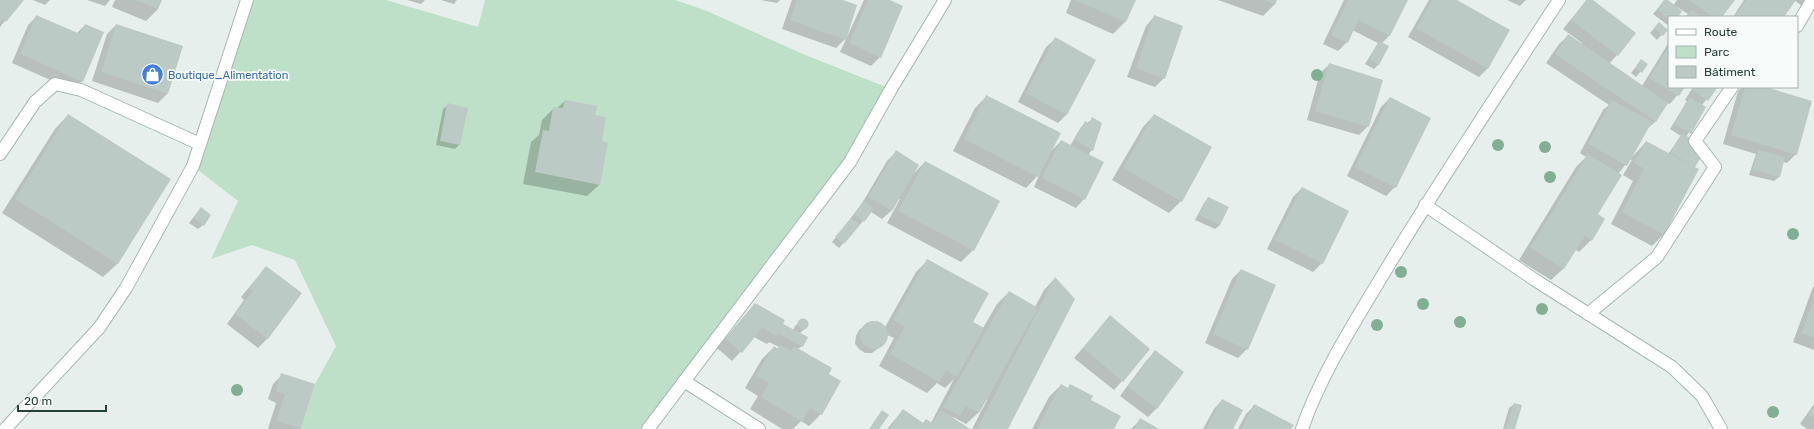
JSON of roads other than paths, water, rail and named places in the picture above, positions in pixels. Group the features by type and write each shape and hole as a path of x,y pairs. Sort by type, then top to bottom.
{"street":[{"path":"5,429 99,328 126,288 193,166 247,0"},
{"path":"648,429 850,162 891,89 945,0"},
{"path":"1302,429 1307,414 1342,344 1424,205 1559,0"},
{"path":"1798,24 1812,0"},
{"path":"0,154 35,102 55,84 81,90 200,144"},
{"path":"1588,314 1657,257 1715,167 1695,141 1731,88"},
{"path":"1424,205 1588,314 1672,367 1702,396 1721,429"},
{"path":"684,381 759,429"}],"place":[{"name":"Boutique_Alimentation","path":"153,75"}]}
